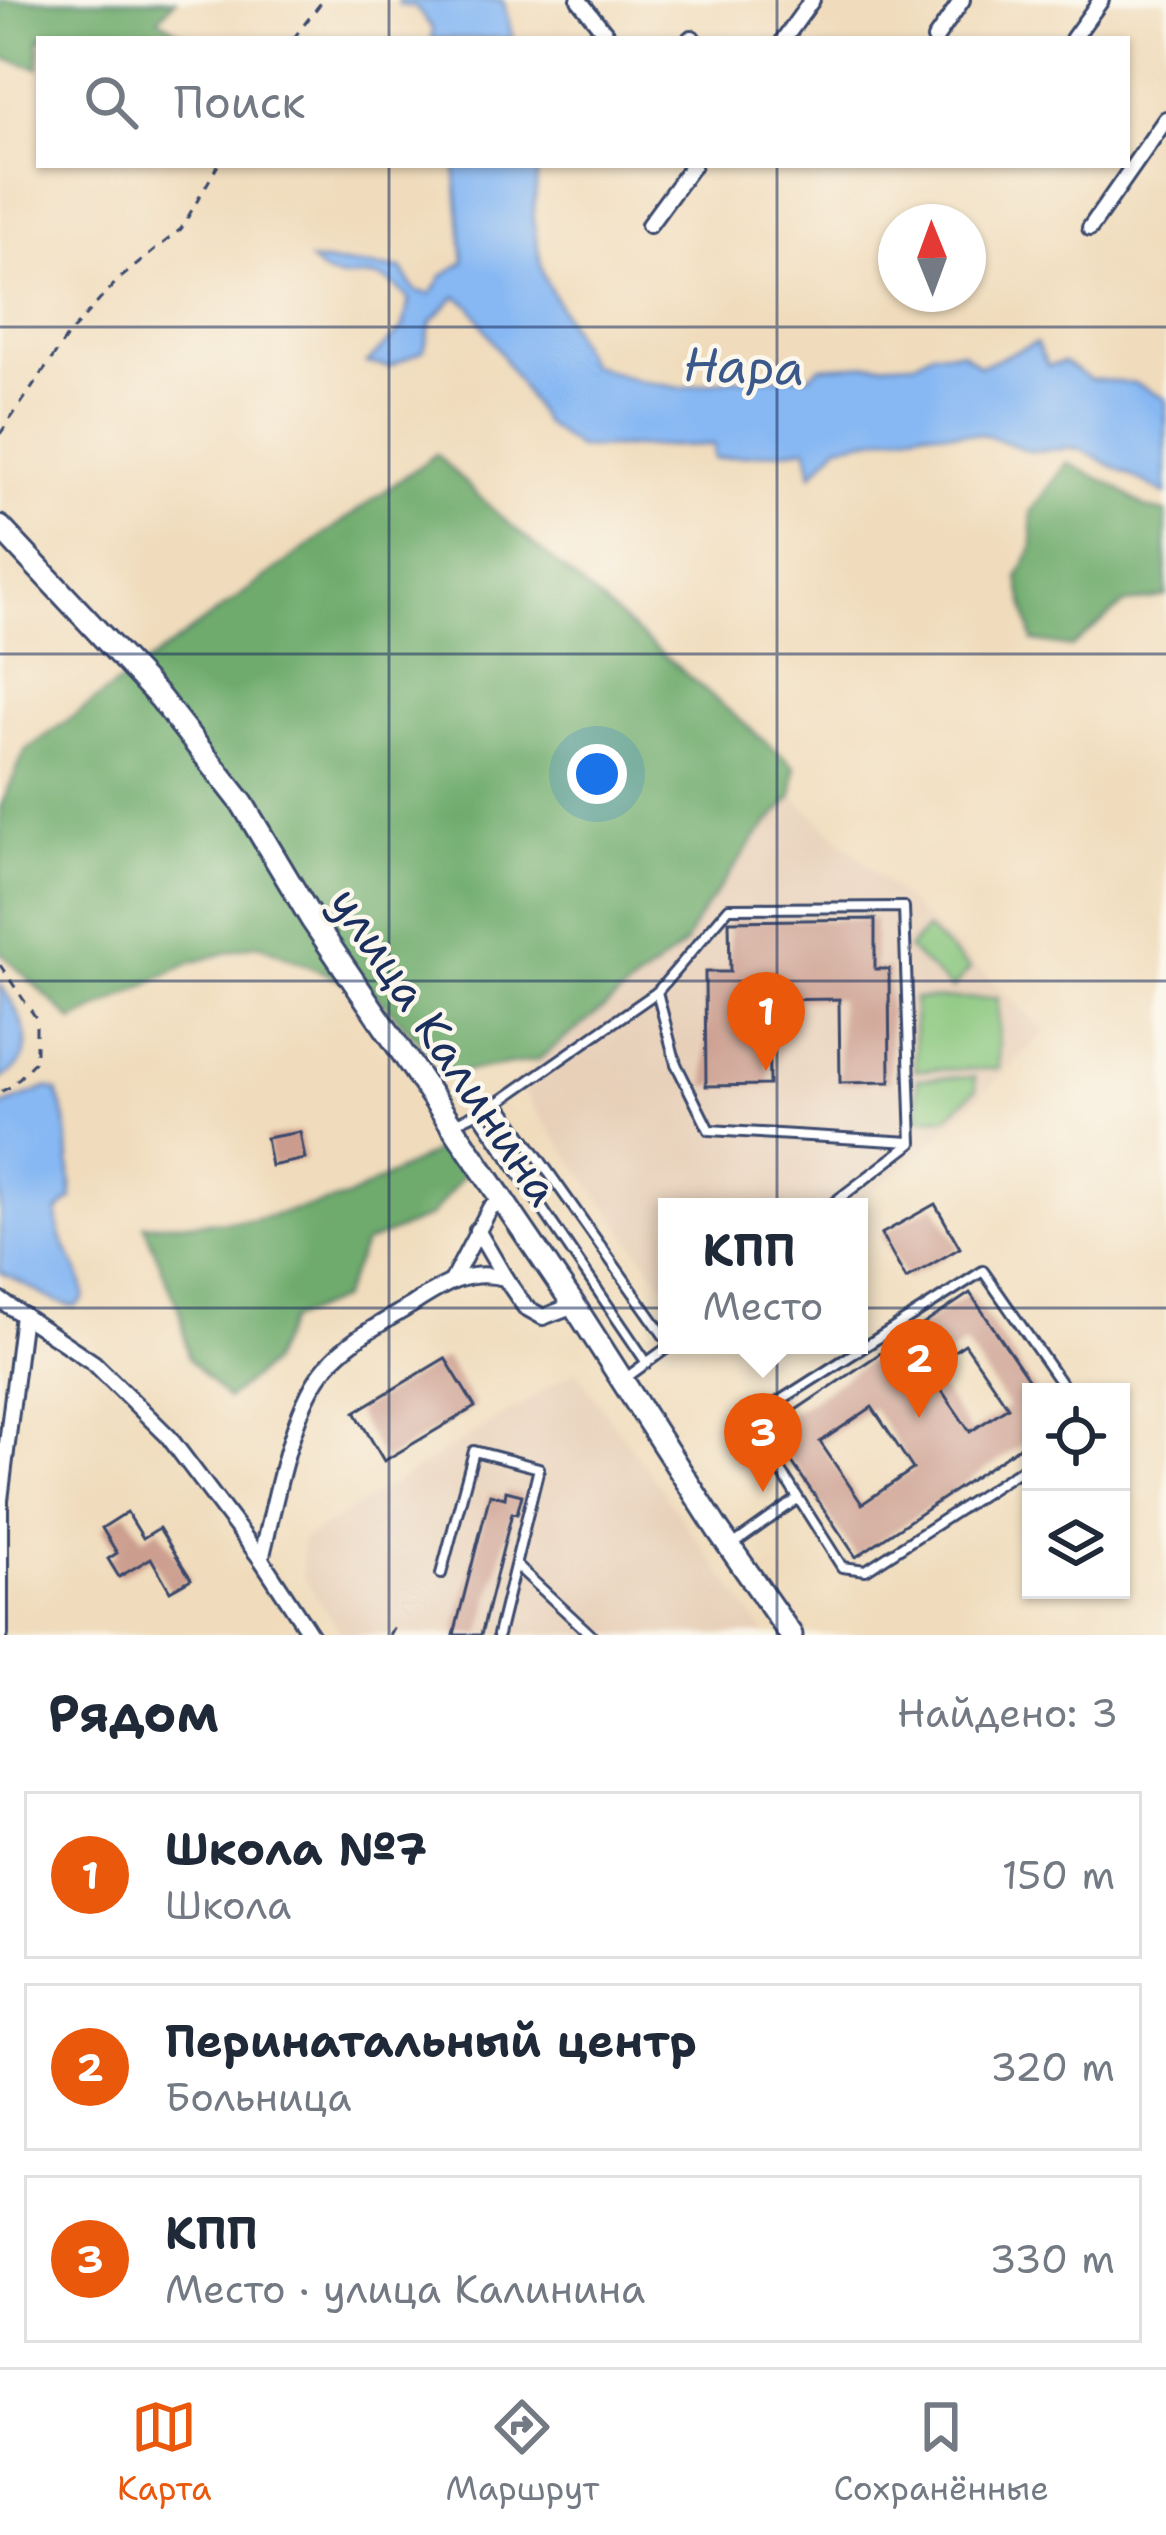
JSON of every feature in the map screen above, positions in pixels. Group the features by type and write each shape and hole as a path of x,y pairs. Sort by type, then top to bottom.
{"street":[{"path":"579,0 608,36"},
{"path":"786,36 812,0"},
{"path":"937,36 962,0"},
{"path":"1075,36 1101,0"},
{"path":"1090,229 1166,119"},
{"path":"649,225 691,168"},
{"name":"улица Калинина","path":"0,526 160,698 229,785 311,920 574,1305 791,1635"},
{"path":"453,1279 490,1208 502,1202"},
{"path":"477,1230 524,1307 543,1317 574,1305"},
{"path":"261,1559 306,1394 328,1363 453,1279 488,1274 505,1278"},
{"path":"0,1300 94,1363 168,1436 261,1559 311,1635"},
{"path":"0,1635 0,1500 23,1315"}],"lane":[{"path":"448,1126 500,1102 657,992 729,908 904,907 912,1142"},
{"path":"657,992 676,1064 709,1130 912,1142"},
{"path":"500,1102 658,1324"},
{"path":"478,1114 647,1364"},
{"path":"840,1198 912,1142"},
{"path":"868,1344 983,1271 1061,1383"},
{"path":"622,1381 647,1364 658,1349"},
{"path":"853,1354 759,1414 755,1430 842,1567 866,1570 1022,1469"},
{"path":"441,1574 474,1451 539,1468 498,1635"},
{"path":"730,1547 796,1500"},
{"path":"515,1564 591,1635"}],"path":[{"path":"295,36 322,0"},
{"path":"0,434 69,334 118,280 181,229 216,168"},
{"path":"0,965 35,1018 36,1060 0,1092"},
{"path":"388,1635 395,1624"}],"shaded area":[{"path":"793,796 1046,1031 927,1148 864,1198 658,1198 658,1277 515,1082 685,944 696,921 757,836"},
{"path":"576,1371 766,1635 343,1635 303,1578 302,1540"}],"green space":[{"path":"0,0 175,0 158,19 186,36 36,36 36,67 0,57"},
{"path":"436,454 493,510 795,767 793,796 757,836 696,921 685,944 538,1060 448,1074 377,995 257,944 190,963 73,1021 0,952 0,808 25,751"},
{"path":"1067,463 1115,486 1146,508 1166,512 1166,596 1124,604 1071,647 1033,641 1018,578 1033,547 1031,512"},
{"path":"926,929 970,969 952,989 908,949"},
{"path":"998,998 999,1069 915,1070 914,999"},
{"path":"975,1077 976,1089 947,1117 919,1118 917,1079"},
{"path":"442,1142 467,1171 431,1216 364,1244 341,1299 290,1320 269,1364 227,1399 188,1358 181,1314 144,1225 253,1220 346,1198 432,1153"}],"water":[{"path":"399,0 503,0 512,36 432,36 432,28 415,7 399,5"},
{"path":"455,168 538,168 533,220 543,275 589,364 636,380 681,388 732,379 809,376 820,367 915,362 934,351 962,352 980,366 1036,343 1048,366 1064,362 1089,379 1134,383 1166,399 1166,494 1078,448 1029,451 986,435 922,430 839,445 812,474 807,448 714,459 713,445 578,448 544,423 471,306 456,296 431,322 424,350 389,367 367,363 403,328 409,300 386,280 337,277 311,261 401,269 416,291 431,294 443,275 464,262"},
{"path":"0,984 21,1020 26,1041 20,1063 0,1080"},
{"path":"46,1088 57,1091 66,1120 72,1199 58,1211 58,1223 83,1286 84,1298 76,1306 56,1301 0,1272 0,1107"}],"building":[{"path":"875,919 875,969 889,969 890,1082 840,1083 839,999 768,1000 769,1085 706,1086 705,972 730,972 729,921"},
{"path":"300,1132 305,1159 271,1166 266,1138"},
{"path":"935,1204 960,1248 906,1279 881,1234"},
{"path":"970,1293 1031,1383 1022,1383 1022,1445 856,1557 769,1428","holes":["965,1344 1008,1407 970,1432 927,1369","872,1407 913,1469 862,1504 820,1442"]},
{"path":"445,1358 475,1407 384,1461 355,1412"},
{"path":"506,1491 522,1495 517,1514 512,1513 481,1635 454,1635 490,1494 505,1498"},
{"path":"127,1512 143,1538 159,1528 191,1579 170,1591 151,1558 119,1577 108,1559 117,1553 102,1528"}],"place":[{"name":"Школа №7","path":"766,1071"},
{"name":"Перинатальный центр","path":"919,1418"},
{"name":"КПП","path":"763,1492"}],"water label":[{"name":"Нара","path":"744,366"}]}
